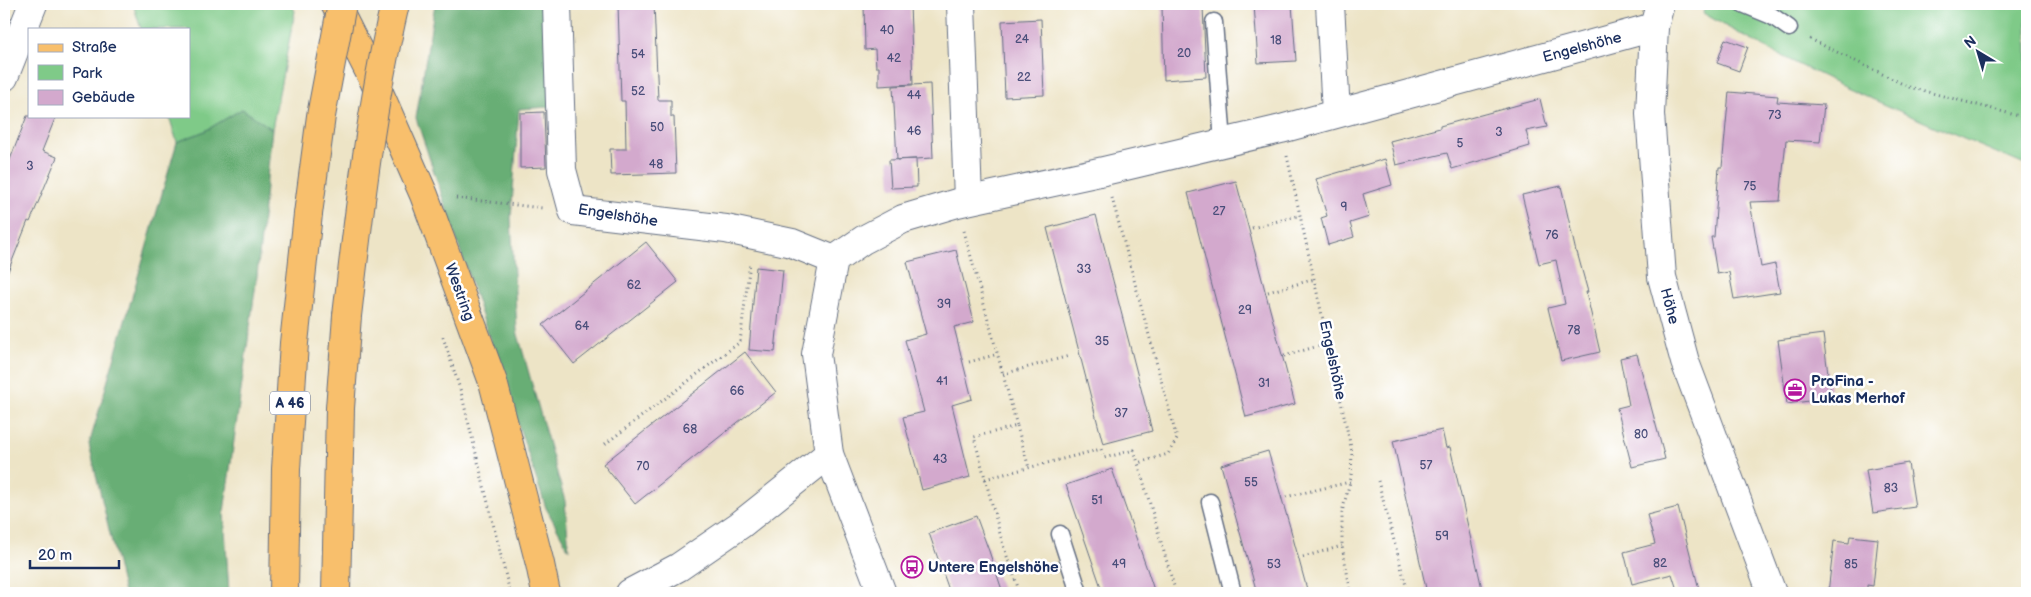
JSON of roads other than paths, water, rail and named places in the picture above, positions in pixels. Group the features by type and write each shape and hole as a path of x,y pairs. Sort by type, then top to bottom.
{"main road":[{"name":"Westring","path":"335,4 374,81 424,195 493,382 546,593"},
{"name":"A 46","path":"284,593 286,470 294,342 321,116 342,4"},
{"path":"336,593 336,497 347,316 359,214 374,113 395,4"}],"street":[{"path":"4,77 32,4"},
{"name":"Engelshöhe","path":"557,4 562,170 573,211 726,229 792,243 834,260 863,240 903,219 962,201 1104,171 1281,129 1657,15"},
{"path":"961,4 962,201"},
{"path":"1330,4 1336,113"},
{"name":"Höhe","path":"1657,15 1650,114 1662,277 1685,362 1772,593"},
{"path":"834,260 816,354 829,454 882,593"},
{"path":"630,593 679,567 733,530 829,454"}],"lane":[{"path":"1743,4 1772,16 1789,28"},
{"path":"1214,22 1223,143"},
{"path":"1210,502 1233,593"},
{"path":"1060,534 1079,593"}],"place":[{"name":"ProFina - Lukas Merhof","path":"1795,390"},
{"name":"Untere Engelshöhe","path":"912,567"}]}
